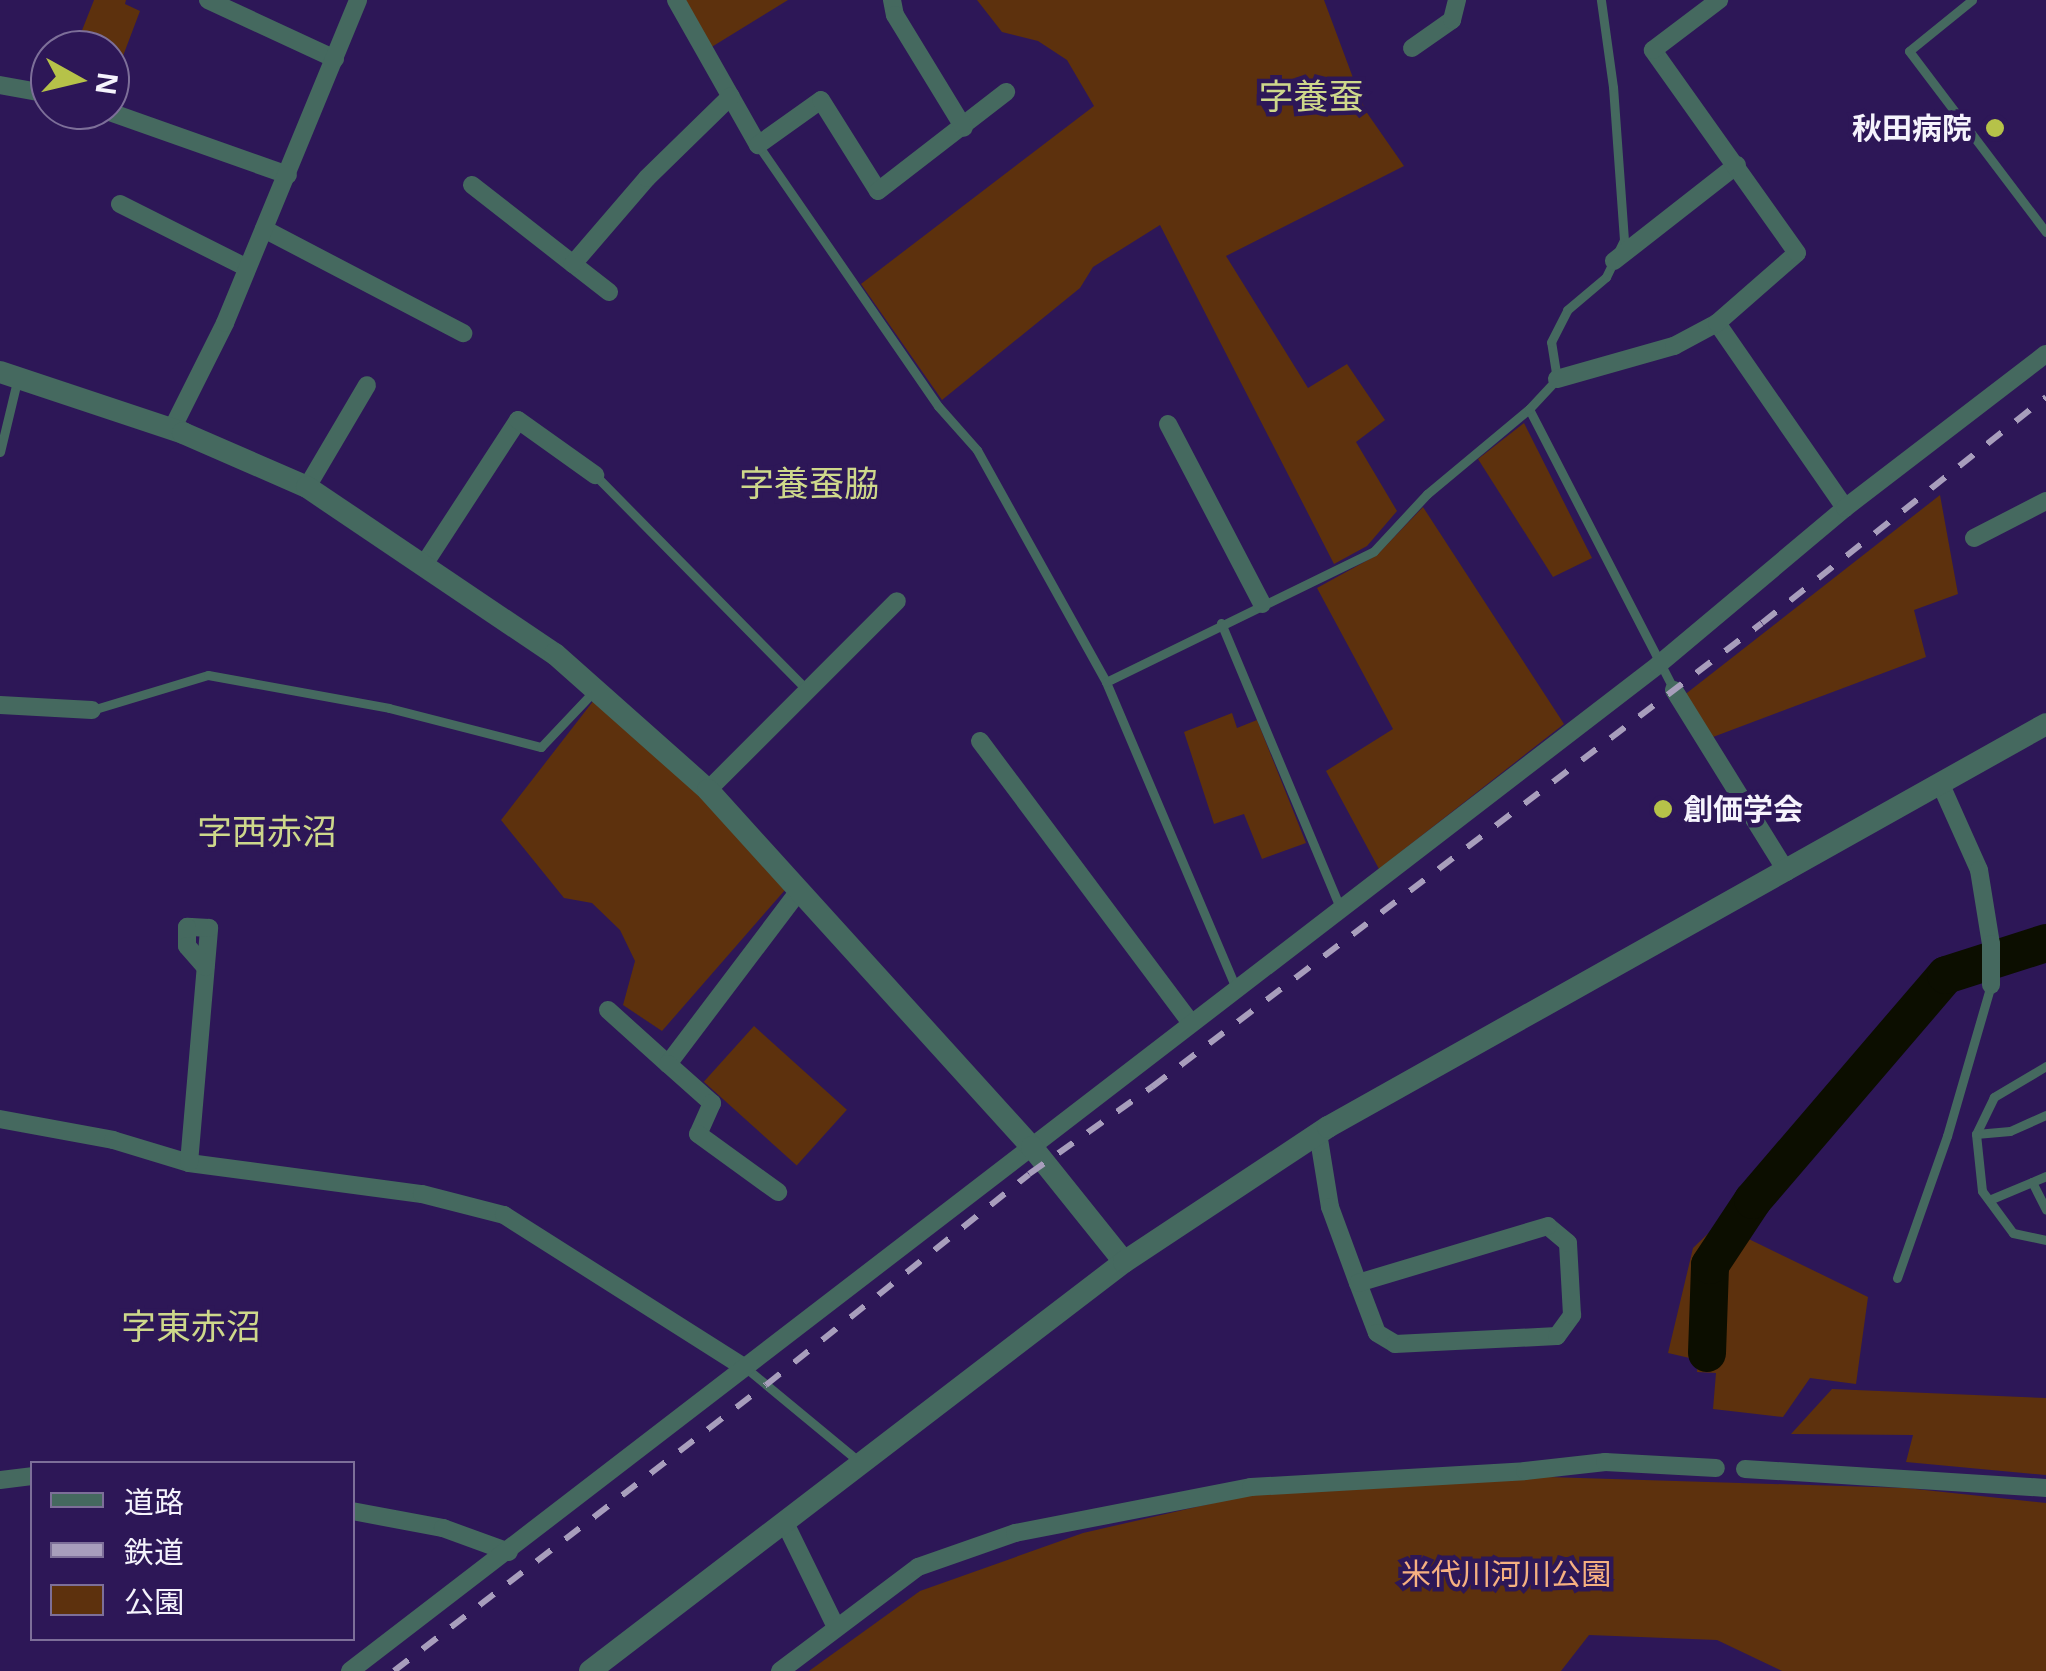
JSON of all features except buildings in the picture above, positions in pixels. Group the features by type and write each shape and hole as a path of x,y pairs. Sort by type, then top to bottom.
{"street":[{"path":"208,0 335,59"},
{"path":"172,429 288,175 358,0"},
{"path":"676,0 758,145 821,100 878,192 1006,92"},
{"path":"892,0 895,15 964,128"},
{"path":"1412,48 1452,20 1458,0"},
{"path":"1556,379 1674,346 1718,322 1797,253 1654,50 1719,0"},
{"path":"0,85 30,90"},
{"path":"573,264 647,178 732,96"},
{"path":"130,119 288,175"},
{"path":"1614,260 1737,165"},
{"path":"472,185 608,292"},
{"path":"120,204 247,268"},
{"path":"264,230 463,332"},
{"path":"1718,322 1844,508"},
{"path":"350,1671 1658,665 1844,508 2046,354"},
{"path":"9,375 172,429 307,487 555,654 708,790 1032,1147 1124,1262"},
{"path":"307,487 368,384"},
{"path":"423,566 518,420 594,474"},
{"path":"1168,424 1262,604"},
{"path":"1974,538 2046,501"},
{"path":"708,790 897,601"},
{"path":"1674,690 1787,872"},
{"path":"0,705 92,710"},
{"path":"590,1671 786,1526 1124,1262 1318,1133 2046,724"},
{"path":"980,740 1191,1022"},
{"path":"1941,785 1979,870 1991,944 1990,985"},
{"path":"668,1064 798,892"},
{"path":"189,1164 205,967"},
{"path":"608,1010 712,1103 698,1134 778,1192"},
{"path":"0,1120 113,1140 189,1164 422,1194 504,1215 745,1368"},
{"path":"1318,1133 1330,1208 1358,1283 1378,1334 1395,1344 1557,1336 1572,1315 1568,1243 1548,1226 1358,1283"},
{"path":"780,1671 835,1625 918,1567 1016,1532 1252,1487 1605,1462 1716,1468"},
{"path":"1746,1469 2046,1488"},
{"path":"0,1480 30,1476"},
{"path":"355,1511 443,1528 509,1552"},
{"path":"786,1526 835,1625"}],"lane":[{"path":"1106,682 1374,551 1427,494 1529,409 1556,379 1551,342 1566,310 1606,278 1624,240 1620,160 1601,0"},
{"path":"1972,0 1909,51 2046,232"},
{"path":"758,145 938,406 977,450 1106,682 1236,988"},
{"path":"0,452 9,375"},
{"path":"1529,409 1674,690"},
{"path":"594,474 807,690"},
{"path":"1220,623 1340,908"},
{"path":"92,710 208,675 389,708 541,747 596,689"},
{"path":"1898,1278 1947,1136 1990,985"},
{"path":"2046,1066 1994,1096 1976,1134 1982,1191 2014,1233 2046,1240"},
{"path":"1976,1134 2010,1132 2046,1115"},
{"path":"1989,1200 2046,1176"},
{"path":"2032,1182 2046,1210"},
{"path":"745,1368 864,1464"},
{"path":"1716,1468 1746,1469"}],"green space":[{"path":"94,0 126,0 125,4 140,11 130,37 130,30 82,30"},
{"path":"683,0 788,0 710,48"},
{"path":"977,0 1324,0 1365,110 1404,166 1226,256 1308,388 1347,364 1385,420 1356,442 1397,511 1367,546 1334,564 1160,225 1093,267 1080,288 942,400 861,284 1094,106 1067,60 1038,41 1002,32"},
{"path":"1524,423 1592,558 1553,577 1478,459"},
{"path":"1940,495 1958,594 1914,610 1926,657 1713,737 1683,696"},
{"path":"1423,507 1564,724 1379,869 1326,771 1393,729 1317,588 1377,555"},
{"path":"594,700 705,795 785,890 662,1031 623,1005 635,961 620,930 592,903 564,898 501,820"},
{"path":"1232,713 1237,728 1257,720 1306,843 1262,859 1244,814 1214,824 1184,732"},
{"path":"754,1026 847,1110 797,1165 704,1082"},
{"path":"1718,1224 1868,1297 1856,1384 1810,1378 1783,1417 1713,1409 1716,1373 1697,1372 1698,1360 1668,1353 1693,1248"},
{"path":"1832,1389 2046,1398 2046,1475 1906,1462 1913,1435 1791,1434"},
{"name":"米代川河川公園","path":"1515,1476 1906,1488 2046,1503 2046,1671 1782,1671 1717,1640 1589,1635 1561,1671 809,1671 920,1591 1083,1533 1257,1493"}],"shaded area":[{"path":"1720,1234 1734,1242 1718,1269 1715,1291 1720,1302 1714,1354 1699,1352 1702,1333 1697,1318 1697,1292 1703,1256"}],"waterway":[{"path":"1707,1353 1710,1265 1753,1200 1946,975 2046,943"}],"railway":[{"path":"394,1671 766,1385 1029,1174 1152,1087 1762,623 2046,397"}],"place":[{"name":"秋田病院","path":"1995,128"},
{"name":"創価学会","path":"1663,809"}],"district":[{"name":"字養蚕","path":"1311,96"},
{"name":"字養蚕脇","path":"809,483"},
{"name":"字西赤沼","path":"267,831"},
{"name":"字東赤沼","path":"191,1326"}]}
